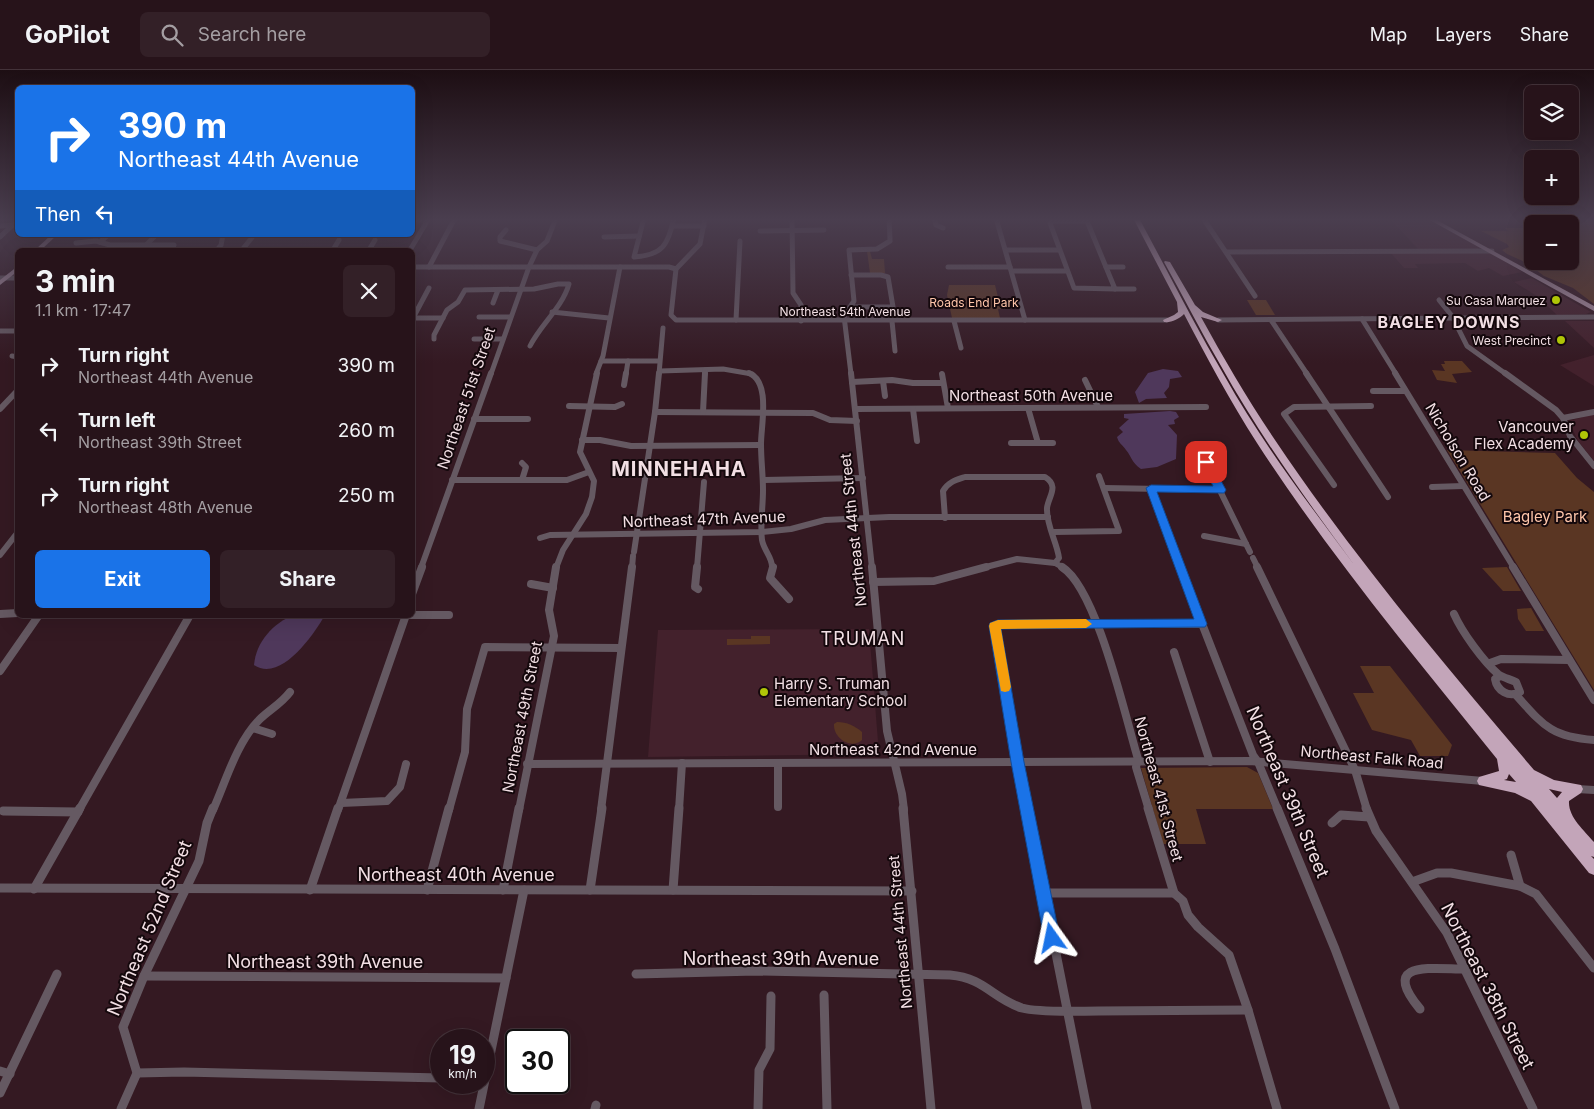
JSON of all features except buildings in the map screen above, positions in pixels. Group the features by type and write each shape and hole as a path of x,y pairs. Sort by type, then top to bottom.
{"highway":[{"path":"1165,266 1268,440 1328,524 1390,604 1594,851"},
{"path":"1167,266 1179,290 1196,332 1249,424 1313,517 1382,609 1594,869"},
{"path":"1179,290 1197,312 1218,320"},
{"path":"1167,320 1177,317 1182,312 1179,290"},
{"path":"1167,320 1183,323 1196,332"},
{"path":"1218,320 1209,323 1206,328 1218,355"},
{"path":"1483,781 1503,775 1506,770 1502,757"},
{"path":"1520,763 1547,783 1557,787 1577,789"},
{"path":"1483,781 1517,788 1528,793 1541,805"},
{"path":"1566,818 1562,804 1563,798 1577,789"}],"main road":[{"path":"1519,266 1594,310"},
{"path":"0,283 3,278 15,270"}],"street":[{"path":"415,267 669,267 676,269 678,266"},
{"path":"736,320 739,266"},
{"path":"792,266 793,294 801,305 801,321"},
{"path":"844,321 844,314 854,301 850,266"},
{"path":"1065,266 1074,288 1134,289"},
{"path":"1236,266 1255,296"},
{"name":"Northeast 49th Street","path":"503,890 554,636 549,609 552,588 560,555 588,512 594,484 594,478 580,459 582,440 598,367 601,361 620,267"},
{"path":"948,267 1067,271"},
{"path":"1115,289 1106,267 1123,267"},
{"name":"Northeast 51st Street","path":"415,585 528,268"},
{"name":"Northeast 54th Avenue","path":"676,269 671,311 673,320 1167,320"},
{"path":"1011,269 1025,320"},
{"path":"851,275 885,275 888,277 893,307 851,307"},
{"path":"434,339 434,335 447,310 458,302 463,291 534,289 564,283 570,284 568,292 552,312 530,346"},
{"path":"415,314 430,288"},
{"path":"493,303 498,290"},
{"path":"1439,300 1452,316 1467,346 1546,402 1563,418 1570,436 1594,466"},
{"path":"552,312 609,318"},
{"path":"479,317 510,317"},
{"path":"415,318 443,318"},
{"path":"1218,320 1594,318"},
{"name":"Nicholson Road","path":"1362,319 1594,700"},
{"path":"954,320 961,348"},
{"path":"1271,320 1388,497"},
{"name":"Northeast 44th Street","path":"844,321 856,409 887,731 902,794 931,1109"},
{"path":"892,321 895,351"},
{"path":"590,890 608,764 633,554 655,412 663,328"},
{"path":"0,331 15,331"},
{"path":"474,339 502,339"},
{"path":"601,361 659,361"},
{"path":"624,385 628,361"},
{"path":"660,370 744,371 755,376 762,385 763,544 773,560 774,568 770,578 789,600"},
{"path":"703,412 705,370"},
{"path":"942,374 948,408"},
{"path":"1085,380 1098,407"},
{"path":"883,381 885,396"},
{"path":"852,382 944,383"},
{"path":"1373,391 1405,391"},
{"path":"0,409 15,393"},
{"path":"0,400 8,400"},
{"path":"569,406 615,407 622,404"},
{"path":"1334,485 1284,414 1294,407 1371,406"},
{"name":"Northeast 50th Avenue","path":"856,409 1206,407"},
{"path":"912,408 917,441"},
{"path":"1028,408 1038,443"},
{"path":"655,412 813,413 830,420 857,421"},
{"path":"1563,418 1594,412"},
{"path":"474,419 528,420"},
{"path":"582,440 650,446 761,445"},
{"path":"1010,444 1053,443"},
{"path":"522,462 526,468 522,480"},
{"name":"Northeast 38th Street","path":"1206,462 1355,770 1369,817 1388,850 1438,918 1533,1109"},
{"path":"452,480 567,480 589,472"},
{"path":"873,582 934,581 1016,559 1055,563 1059,558 1047,510 1053,490 1049,479 1041,476 965,477 955,479 947,484 941,496 945,518"},
{"path":"1054,532 1119,531 1099,476"},
{"path":"764,480 863,478"},
{"path":"698,589 695,587 704,482"},
{"path":"1432,487 1463,486"},
{"path":"1104,488 1220,490"},
{"name":"Northeast 39th Street","path":"1151,488 1201,624 1253,755 1258,762 1335,949 1395,1109"},
{"name":"Northeast 47th Avenue","path":"540,538 550,535 762,532 792,528 825,520 889,517 1048,516"},
{"path":"0,555 15,536"},
{"path":"1204,536 1246,544"},
{"name":"Northeast 41st Street","path":"1055,563 1068,571 1080,584 1098,624 1137,762 1136,767 1174,893 1183,901 1188,915 1198,927 1229,955 1248,1010 1277,1109"},
{"path":"532,584 552,588"},
{"path":"0,614 15,613"},
{"path":"1454,614 1458,623 1500,676 1511,678 1518,684 1520,692 1516,695"},
{"path":"415,615 449,615"},
{"path":"0,671 38,618"},
{"path":"34,888 188,618"},
{"path":"310,890 405,618"},
{"path":"1087,1109 1018,762 995,626 998,624 1201,624"},
{"path":"427,890 465,752 467,709 485,647 621,648"},
{"path":"1174,652 1210,762"},
{"path":"1490,663 1501,659 1570,660"},
{"path":"1500,676 1495,679 1497,686 1506,693 1516,695 1543,725 1565,738 1594,740"},
{"name":"Northeast 52nd Street","path":"137,1073 123,1027 144,976 199,861 207,823 244,740 252,728 282,703 290,692"},
{"path":"252,728 272,734"},
{"name":"Northeast Falk Road","path":"1258,762 1483,781"},
{"name":"Northeast 42nd Avenue","path":"527,764 1258,762"},
{"path":"674,890 682,763"},
{"path":"778,763 778,808"},
{"path":"341,803 387,801 400,787 406,764"},
{"path":"1577,789 1594,790"},
{"path":"3,811 78,812"},
{"path":"1332,823 1341,815 1369,817"},
{"path":"1511,855 1520,886"},
{"path":"1412,882 1437,873 1451,872 1520,886 1536,894 1594,968"},
{"name":"Northeast 40th Avenue","path":"0,888 912,891"},
{"path":"495,1029 524,890"},
{"path":"1043,893 1174,893"},
{"path":"1420,1009 1406,992 1404,984 1407,974 1416,969 1465,969"},
{"name":"Northeast 39th Avenue","path":"636,974 756,971 964,976 983,984 1007,1001 1023,1008 1067,1011 1248,1010"},
{"path":"0,1092 5,1072 57,974"},
{"name":"Northeast 39th Avenue","path":"144,976 506,978"},
{"path":"824,995 826,1109"},
{"path":"758,1109 759,1070 770,1049 771,996"},
{"path":"121,1109 137,1073 184,1072 430,1078"},
{"path":"479,1109 482,1094"}],"shaded area":[{"path":"1403,266 1418,268 1404,268"},
{"path":"1471,266 1513,266 1522,272 1503,276 1489,268 1478,271"},
{"path":"1532,278 1591,312 1586,314 1557,315 1537,296 1514,282"},
{"path":"1565,321 1594,321 1594,348"},
{"path":"1594,355 1594,386 1560,365"},
{"path":"1163,369 1178,371 1182,377 1170,379 1169,387 1164,393 1167,398 1146,399 1139,403 1135,392 1148,373"},
{"path":"1176,412 1179,417 1174,420 1175,424 1168,425 1177,435 1176,459 1157,467 1141,469 1133,462 1117,437 1123,432 1119,428 1129,419 1124,418 1124,414"},
{"name":"Vancouver Flex Academy","path":"1594,414 1594,461 1578,441 1569,421"},
{"path":"323,618 305,644 285,662 275,667 264,669 254,665 255,657 262,641 273,628 286,619"},
{"name":"Harry S. Truman Elementary School","path":"869,629 879,754 648,757 658,630"}],"green space":[{"path":"869,266 885,266 885,273 870,273"},
{"path":"1579,266 1594,266 1594,304 1573,288 1544,276 1536,270 1579,270"},
{"name":"Roads End Park","path":"949,285 995,285 1001,309 998,309 1000,318 952,318 947,295"},
{"path":"1247,300 1266,300 1275,315 1256,315"},
{"path":"1444,361 1462,361 1472,372 1452,374 1457,383 1437,380 1432,370 1445,371 1441,364 1445,364"},
{"name":"Bagley Park","path":"1447,450 1555,453 1577,478 1594,492 1594,690"},
{"path":"1507,567 1521,591 1503,591 1482,568"},
{"path":"1531,608 1544,631 1526,631 1518,619 1517,609"},
{"path":"751,636 770,636 770,644 727,645 727,639 751,639"},
{"path":"1360,666 1390,666 1452,745 1448,756 1420,756 1411,740 1372,730 1353,693 1374,693"},
{"path":"837,722 854,726 862,732 862,740 853,744 844,741 836,734 834,729 834,724"},
{"path":"1247,767 1258,773 1273,809 1196,809 1206,844 1163,844 1141,768"}],"slow traffic":[{"path":"1005,687 995,626 998,624 1086,624"}],"place":[{"name":"Su Casa Marquez","path":"1556,300"},
{"name":"West Precinct","path":"1561,340"},
{"name":"Vancouver Flex Academy","path":"1584,435"},
{"name":"Harry S. Truman Elementary School","path":"764,692"}],"district":[{"name":"BAGLEY DOWNS","path":"1449,322"},
{"name":"MINNEHAHA","path":"679,469"},
{"name":"TRUMAN","path":"863,638"}],"route":[{"path":"1052,938 1018,762 995,626 998,624 1048,623 1201,624 1151,488 1220,490 1206,462"}]}
